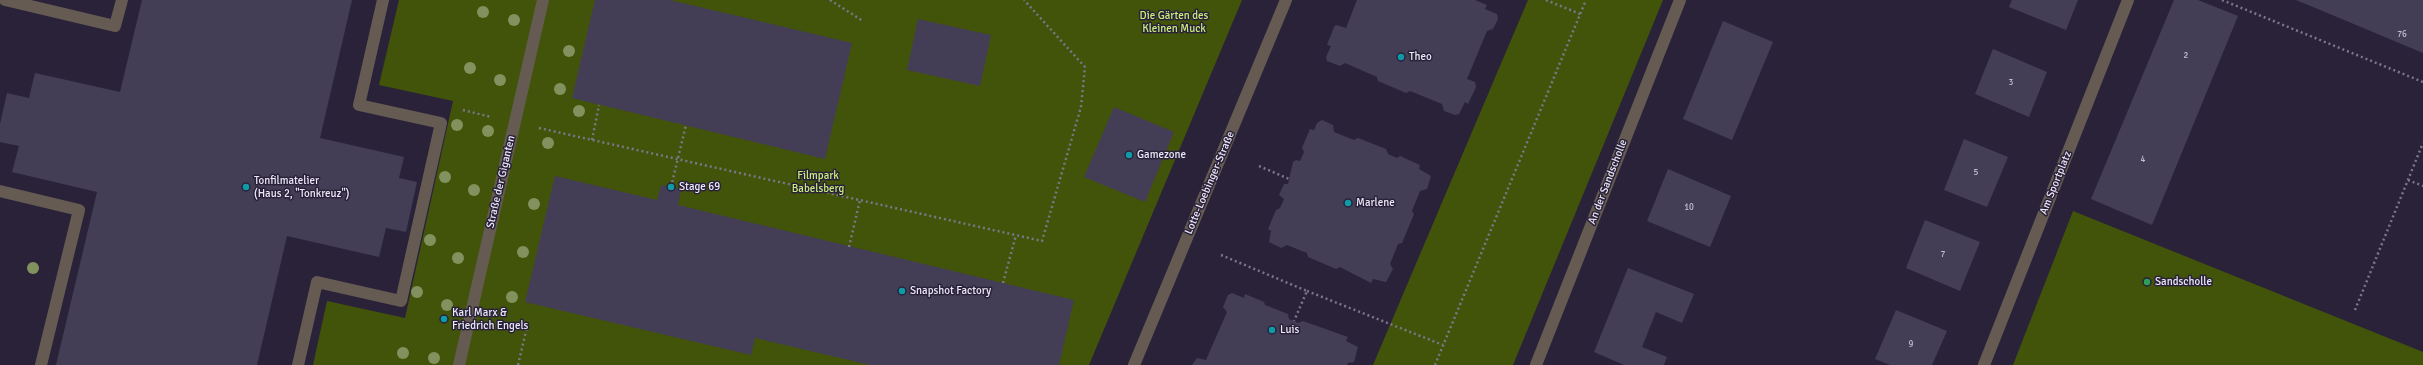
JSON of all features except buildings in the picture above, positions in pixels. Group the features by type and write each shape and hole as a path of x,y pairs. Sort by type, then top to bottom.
{"street":[{"path":"5,0 115,26 122,0"},
{"path":"298,365 316,282 401,301 441,123 359,105 383,0"},
{"name":"Straße der Giganten","path":"459,365 543,0"},
{"name":"Lotte-Loebinger-Straße","path":"1134,365 1286,0"},
{"name":"An der Sandscholle","path":"1536,365 1680,0"},
{"name":"Am Sportplatz","path":"1984,365 2128,0"},
{"path":"0,191 79,210 41,365"}],"path":[{"path":"830,0 863,21"},
{"path":"515,122 1042,241 1081,107 1085,67 1024,0"},
{"path":"1546,0 1580,14"},
{"path":"1435,365 1586,0"},
{"path":"2222,0 2423,82"},
{"path":"592,140 599,105"},
{"path":"671,187 686,125"},
{"path":"2355,310 2423,142"},
{"path":"1259,166 1289,179"},
{"path":"2408,180 2423,186"},
{"path":"849,247 860,200"},
{"path":"1003,283 1016,234"},
{"path":"1221,255 1443,345"},
{"path":"1294,321 1307,291"},
{"path":"518,365 527,327"}],"green space":[{"name":"Filmpark Babelsberg","path":"399,0 1242,0 1089,365 313,365 327,301 405,318 453,101 379,85"},
{"path":"1528,0 1663,0 1513,365 1373,365"},
{"name":"Sandscholle","path":"2073,211 2423,352 2423,365 2013,365"}],"place":[{"name":"Theo","path":"1401,57"},
{"name":"Gamezone","path":"1129,155"},
{"name":"Tonfilmatelier (Haus 2, \"Tonkreuz\")","path":"246,187"},
{"name":"Stage 69","path":"671,187"},
{"name":"Marlene","path":"1348,203"},
{"name":"Sandscholle","path":"2147,282"},
{"name":"Snapshot Factory","path":"902,291"},
{"name":"Karl Marx & Friedrich Engels","path":"444,319"},
{"name":"Luis","path":"1272,330"}],"park label":[{"name":"Die Gärten des Kleinen Muck","path":"1174,22"}]}
